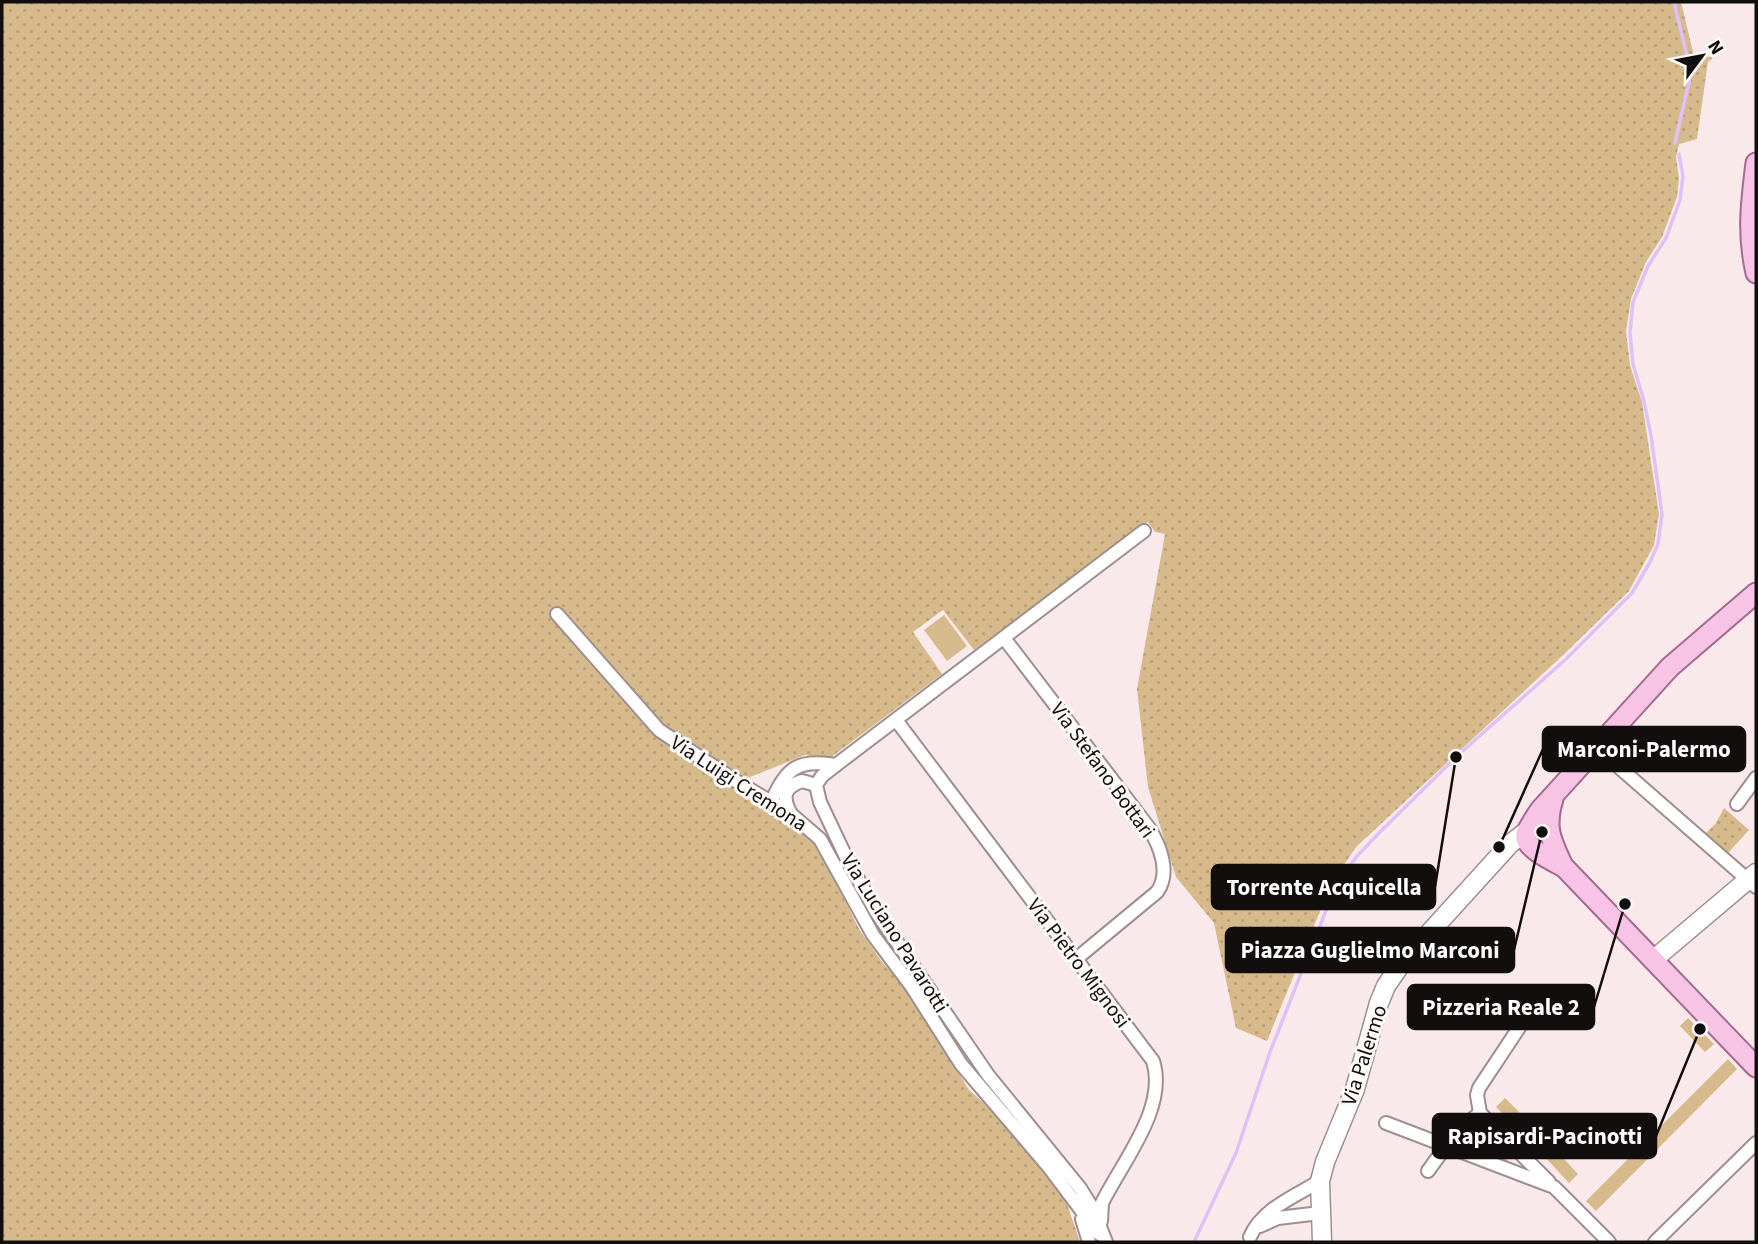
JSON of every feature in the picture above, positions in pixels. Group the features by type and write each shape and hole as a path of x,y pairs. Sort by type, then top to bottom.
{"main road":[{"path":"1756,163 1749,221 1756,274"},
{"path":"1756,593 1670,667 1541,808 1538,838 1756,1067"},
{"name":"Via Palermo","path":"1322,1242 1320,1181 1325,1162 1355,1090 1386,986 1401,964 1510,844 1538,838"},
{"path":"1653,960 1753,880"}],"street":[{"path":"791,814 784,799 789,787 802,781 816,785 822,776 836,765 1144,531"},
{"name":"Via Luigi Cremona","path":"557,614 659,730 731,778 772,801 813,831 826,849 873,935 912,988 961,1064 1048,1166 1106,1242"},
{"name":"Via Stefano Bottari","path":"1004,638 1149,828 1162,861 1163,881 1157,892 1076,959"},
{"name":"Via Pietro Mignosi","path":"895,720 1153,1061 1157,1079 1153,1106 1096,1209"},
{"path":"1597,748 1753,880"},
{"path":"772,801 779,785 792,769 814,763 836,765"},
{"path":"1737,804 1756,778"},
{"name":"Via Luciano Pavarotti","path":"816,785 820,802 845,855 875,910 981,1066 1096,1209"},
{"path":"1538,999 1479,1088 1477,1095 1480,1113 1608,1242"},
{"path":"1428,1171 1456,1132 1480,1113"},
{"path":"1385,1123 1554,1187"},
{"path":"1655,1242 1756,1143"},
{"path":"1250,1241 1259,1220 1320,1181"},
{"name":"Via Luigi Cremona","path":"1074,1203 1089,1242"},
{"path":"1096,1209 1106,1242"},
{"path":"1250,1241 1268,1221 1320,1213"}],"shaded area":[{"path":"2,2 1681,2 1694,56 1714,57 1708,62 1697,139 1679,144 1676,157 1679,178 1677,197 1662,237 1646,262 1631,299 1626,331 1630,365 1642,402 1659,514 1654,545 1629,591 1356,847 1331,884 1267,1041 1236,1028 1214,923 1176,877 1148,787 1137,689 1165,534 1155,532 1148,522 974,650 943,610 913,632 942,674 830,758 805,755 745,779 728,768 720,779 748,799 770,809 818,845 859,929 882,962 908,990 969,1090 991,1109 1067,1204 1080,1242 2,1242"},
{"path":"944,615 967,646 947,661 924,630"},
{"path":"1724,808 1749,830 1728,853 1705,834 1716,823"},
{"path":"1688,1018 1714,1044 1705,1052 1680,1026"},
{"path":"1728,1059 1737,1069 1596,1211 1586,1201"},
{"path":"1505,1098 1531,1124 1521,1133 1496,1107"},
{"path":"1480,1132 1511,1164 1455,1145"},
{"path":"1553,1147 1578,1174 1569,1183 1544,1156"}],"waterway":[{"path":"1674,2 1691,73 1675,143"},
{"path":"1194,1242 1236,1153 1270,1052 1336,885 1357,856 1456,757 1565,660 1632,593 1650,562 1658,544 1662,514 1651,436 1633,364 1630,332 1633,302 1648,266 1666,238 1680,200 1683,176 1679,154"}],"place":[{"name":"Torrente Acquicella","path":"1456,757"},
{"name":"Piazza Guglielmo Marconi","path":"1542,832"},
{"name":"Marconi-Palermo","path":"1499,847"},
{"name":"Pizzeria Reale 2","path":"1625,904"},
{"name":"Rapisardi-Pacinotti","path":"1700,1029"}]}
